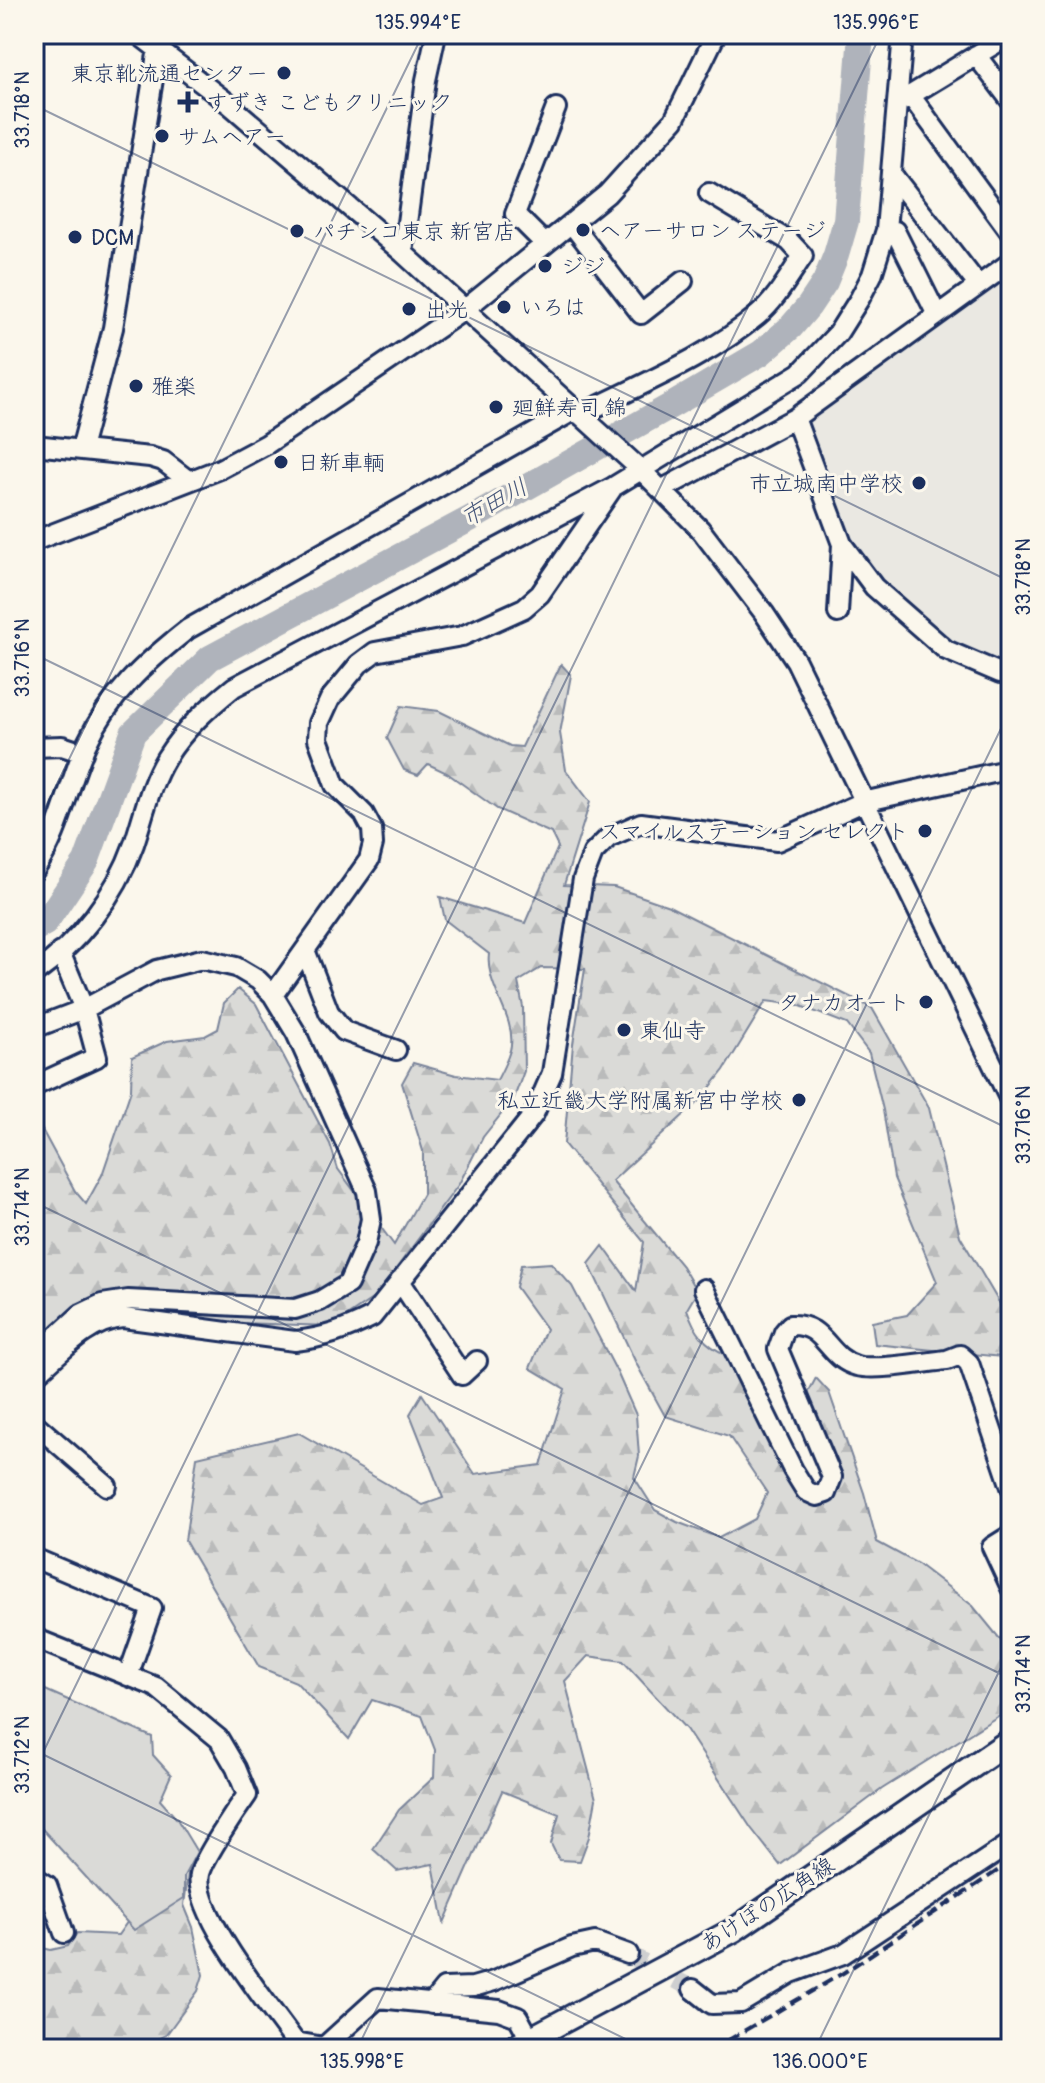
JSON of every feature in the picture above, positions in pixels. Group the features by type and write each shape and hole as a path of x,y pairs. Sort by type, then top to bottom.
{"main road":[{"name":"あけぼの広角線","path":"520,2044 734,1930 1011,1740"}],"street":[{"path":"138,34 161,41 229,104 403,253 641,470 700,529 796,661 1011,1102"},
{"path":"403,253 426,80 436,34"},
{"path":"34,541 220,469 267,444 464,310 607,194 674,120 716,34"},
{"path":"34,974 60,952 101,907 132,847 151,788 166,758 185,730 234,687 613,487 800,373 838,333 872,275 886,230 903,99 903,34"},
{"path":"903,99 1008,36"},
{"path":"81,449 113,328 161,41"},
{"path":"976,55 1011,101"},
{"path":"903,99 1011,233"},
{"path":"545,244 515,214 556,108"},
{"path":"891,173 978,285"},
{"path":"34,871 50,848 83,753 102,713 122,687 158,652 188,629 577,413 729,335 759,314 803,256 789,241 709,193"},
{"path":"571,223 641,314 683,281"},
{"path":"886,230 895,231 937,315"},
{"path":"661,490 795,418 1011,262"},
{"path":"795,418 842,544 874,587 946,650 1000,673 1011,669"},
{"path":"34,445 163,461 189,481"},
{"path":"273,995 369,860 373,844 372,829 364,814 335,785 318,739 319,723 330,699 359,664 375,652 462,636 524,608 540,594 613,487"},
{"path":"838,613 842,544"},
{"path":"34,747 62,746 83,753"},
{"path":"34,1376 93,1327 108,1319 123,1318 295,1341 345,1331 372,1317 534,1114 544,1095 552,1073 583,879 593,853 609,837 641,823 777,841 863,802 1011,769"},
{"path":"305,950 329,1012 344,1031 396,1050"},
{"path":"34,1086 97,1057 84,1009 60,952"},
{"path":"34,1028 84,1009 157,970 202,959 236,967 258,980 273,995 296,1033 367,1191 371,1219 366,1243 348,1284 320,1301 295,1309 128,1300 102,1304 81,1314 34,1357"},
{"path":"400,1281 462,1375 477,1361"},
{"path":"704,1289 806,1491 817,1496 826,1493 832,1477 778,1349 790,1325 804,1324 814,1329 842,1360 861,1367 947,1360 960,1355 969,1363 1011,1487"},
{"path":"34,1423 107,1486"},
{"path":"1011,1535 992,1547 1011,1588"},
{"path":"34,1558 152,1608 128,1676"},
{"path":"34,1638 156,1687 219,1739 247,1795 200,1874 203,1900 216,1929 292,2046 324,2047 378,1998 499,2010 518,2017 520,2044"},
{"path":"693,1989 712,2004 741,2003 791,1973 843,1954 1011,1843"},
{"path":"34,1877 47,1885 64,1933"},
{"path":"431,2004 444,1988 473,1987 494,1981 572,1947 595,1942 628,1954"}],"shaded area":[{"name":"市立城南中学校","path":"1011,272 1011,659 1004,664 994,664 941,637 863,565 849,540 805,425"}],"green space":[{"path":"561,664 571,675 560,733 566,770 590,802 564,885 614,887 669,906 872,1008 929,1108 960,1236 1011,1323 1011,1358 875,1344 872,1322 907,1315 937,1282 894,1178 883,1110 869,1053 847,1024 798,1005 766,1001 724,1070 701,1099 612,1181 682,1266 697,1292 687,1309 693,1324 706,1342 727,1355 788,1475 831,1497 809,1410 808,1393 816,1378 829,1392 864,1493 877,1542 918,1564 973,1606 1004,1644 1011,1646 1011,1708 882,1789 780,1865 751,1828 686,1729 623,1661 588,1656 565,1681 596,1799 589,1837 580,1861 559,1860 551,1844 559,1814 502,1791 444,1923 433,1864 397,1871 373,1849 399,1810 434,1777 435,1750 422,1716 372,1700 349,1739 296,1682 259,1667 185,1541 197,1457 299,1433 423,1505 443,1498 410,1414 422,1394 475,1474 541,1465 565,1389 530,1368 546,1329 516,1287 521,1265 551,1263 572,1286 636,1415 639,1456 634,1477 655,1510 719,1538 755,1519 767,1493 729,1436 665,1416 589,1264 603,1246 636,1291 644,1242 564,1144 573,1044 585,969 541,968 518,982 523,1007 524,1071 514,1098 483,1137 459,1184 375,1297 332,1326 237,1323 114,1313 34,1355 34,1115 75,1191 86,1204 102,1175 131,1090 132,1057 167,1041 205,1036 218,1029 224,1003 238,989 256,1004 330,1144 338,1169 394,1245 423,1194 423,1151 402,1083 413,1063 456,1075 497,1080 511,1045 509,1023 491,977 489,954 445,920 440,897 525,923 558,847 551,833 497,809 447,773 428,764 418,775 404,770 387,738 401,706 439,711 510,746 522,747"},
{"path":"34,1685 152,1737 153,1755 171,1775 160,1800 177,1819 197,1852 184,1876 184,1898 134,1930 34,1820"},
{"path":"34,1813 192,1844 184,1905 193,1927 203,1975 198,1991 166,2035 141,2047 121,2048 95,2042 97,2049 34,2049 34,1946 51,1950 68,1946 77,1933 118,1935 130,1918"}],"waterway":[{"name":"市田川","path":"34,929 45,923 86,862 133,733 210,658 479,514 674,404 761,353 791,327 825,282 846,221 861,34"}],"tunnel":[{"path":"628,1954 693,1989"}],"railway":[{"path":"713,2049 843,1973 1011,1862"}],"place":[{"name":"東京靴流通センター","path":"284,73"},
{"name":"すずき こどもクリニック","path":"188,102"},
{"name":"サムヘアー","path":"162,136"},
{"name":"ヘアーサロン ステージ","path":"583,230"},
{"name":"パチンコ東京 新宮店","path":"297,231"},
{"name":"DCM","path":"75,237"},
{"name":"ジジ","path":"545,266"},
{"name":"いろは","path":"504,307"},
{"name":"出光","path":"409,309"},
{"name":"雅楽","path":"136,386"},
{"name":"廻鮮寿司 錦","path":"496,407"},
{"name":"日新車輌","path":"281,462"},
{"name":"市立城南中学校","path":"919,483"},
{"name":"スマイルステーション セレクト","path":"925,831"},
{"name":"タナカオート","path":"926,1002"},
{"name":"東仙寺","path":"624,1030"},
{"name":"私立近畿大学附属新宮中学校","path":"799,1100"}]}
